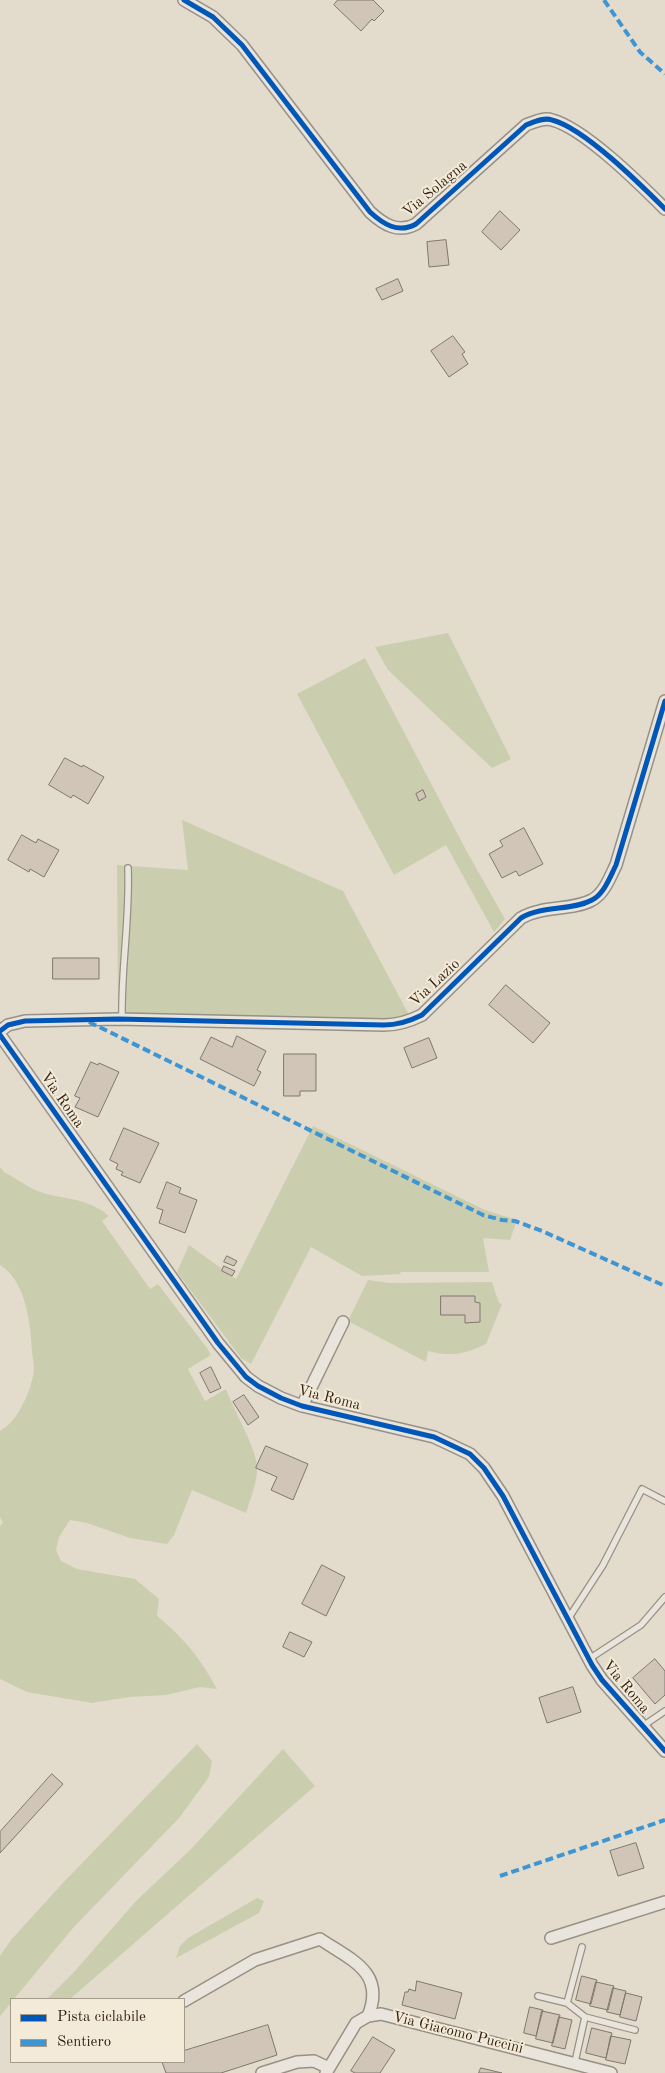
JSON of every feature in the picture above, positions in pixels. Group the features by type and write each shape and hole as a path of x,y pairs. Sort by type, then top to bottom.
{"street":[{"name":"Via Solagna","path":"184,0 213,17 242,45 370,212 384,224 402,229 416,224 526,125 546,119 567,126 583,136 665,209"},
{"name":"Via Lazio","path":"0,1031 8,1026 25,1021 122,1019 396,1025 422,1015 521,918 532,912 593,900 606,886 616,865 665,701"},
{"name":"Via Roma","path":"0,1035 236,1367 258,1386 302,1406 434,1438 470,1454 494,1480 588,1659 602,1680 665,1751"},
{"path":"302,1406 343,1322"},
{"path":"551,1938 665,1902"},
{"path":"185,1999 255,1960 320,1939 369,1975 373,1988 372,2006 368,2016 356,2023 327,2070 314,2060 297,2062 262,2073"},
{"name":"Via Giacomo Puccini","path":"368,2016 380,2014 575,2062 611,2073"}],"lane":[{"path":"122,1019 121,985 128,902 128,868"},
{"path":"568,1620 603,1565 642,1489 665,1501"},
{"path":"588,1659 641,1625 665,1597"},
{"path":"643,1726 665,1711"},
{"path":"567,2003 582,1947"},
{"path":"538,1996 567,2003 585,2017 635,2030"},
{"path":"575,2062 585,2017"}],"green space":[{"path":"448,633 511,759 492,768 388,670 375,647"},
{"path":"365,658 466,850 505,919 494,932 446,845 394,875 297,694"},
{"path":"182,820 343,891 409,1015 392,1022 118,1015 117,865 188,870"},
{"path":"313,1126 485,1210 517,1220 510,1240 483,1238 489,1272 400,1272 401,1274 362,1276 311,1247 251,1364 241,1358 177,1272 189,1245 236,1279"},
{"path":"0,1167 4,1172 35,1190 54,1196 82,1201 100,1209 109,1216 102,1221 150,1289 158,1284 211,1355 188,1369 205,1401 226,1389 250,1443 257,1464 257,1472 246,1513 192,1490 174,1535 167,1544 130,1538 87,1523 70,1520 59,1537 56,1550 61,1561 77,1569 135,1579 159,1599 157,1616 191,1650 217,1689 200,1687 166,1695 129,1697 92,1703 27,1692 0,1679 0,1526 3,1523 0,1517 0,1431 11,1422 22,1406 32,1382 34,1370 25,1304 16,1281 0,1265"},
{"path":"368,1280 389,1283 492,1282 499,1303 502,1304 486,1344 458,1354 428,1351 426,1362 348,1321"},
{"path":"197,1744 212,1761 209,1777 179,1818 73,1928 15,1998 10,1998 10,2004 0,2016 0,1956 11,1940 60,1886"},
{"path":"283,1749 315,1786 71,1998 48,1998 75,1971 136,1901 191,1849"},
{"path":"257,1898 264,1901 259,1913 176,1958 180,1946 188,1938"}],"building":[{"path":"338,0 373,0 384,11 374,21 372,19 361,31 334,5"},
{"path":"500,211 520,230 501,250 482,232"},
{"path":"446,240 449,265 429,267 427,242"},
{"path":"398,279 403,291 382,300 376,289"},
{"path":"453,336 465,352 462,354 468,364 449,377 431,351"},
{"path":"65,758 82,767 83,765 104,777 88,804 73,795 71,798 49,785"},
{"path":"423,790 426,797 419,801 416,794"},
{"path":"524,828 543,864 519,876 516,871 502,878 489,854 503,846 500,841"},
{"path":"22,835 36,843 38,839 59,850 44,877 30,869 29,872 8,860"},
{"path":"53,958 99,958 99,979 53,979"},
{"path":"506,985 550,1023 533,1043 489,1005"},
{"path":"237,1036 266,1051 257,1070 261,1072 254,1086 200,1059 211,1037 232,1047"},
{"path":"429,1038 437,1058 412,1068 404,1048"},
{"path":"284,1054 316,1054 316,1091 300,1091 300,1096 284,1096"},
{"path":"91,1062 98,1065 99,1063 119,1072 98,1117 75,1107 80,1098 75,1096"},
{"path":"124,1128 159,1143 140,1183 121,1175 123,1172 116,1169 118,1164 110,1160"},
{"path":"167,1182 181,1188 179,1193 197,1200 185,1233 159,1223 163,1210 157,1208"},
{"path":"227,1256 237,1261 234,1266 224,1262"},
{"path":"224,1266 235,1271 232,1276 222,1271"},
{"path":"441,1296 475,1296 475,1302 480,1303 480,1322 465,1323 465,1315 441,1315"},
{"path":"211,1367 221,1388 210,1393 200,1373"},
{"path":"244,1395 259,1417 248,1425 233,1402"},
{"path":"266,1446 308,1464 293,1500 271,1490 277,1477 256,1468"},
{"path":"322,1565 345,1577 326,1616 302,1604"},
{"path":"290,1632 312,1642 304,1657 283,1647"},
{"path":"655,1659 665,1671 665,1695 655,1704 633,1678"},
{"path":"573,1687 581,1712 547,1723 539,1698"},
{"path":"52,1774 63,1784 0,1853 0,1832"},
{"path":"636,1843 644,1868 618,1876 610,1851"},
{"path":"582,1976 597,1980 591,2004 576,2000"},
{"path":"417,1981 462,1993 455,2019 402,2005 405,1992 408,1992 409,1989 415,1991"},
{"path":"596,1982 614,1986 608,2010 590,2006"},
{"path":"613,1988 626,1991 620,2015 607,2012"},
{"path":"626,1993 642,1997 636,2021 620,2017"},
{"path":"530,2007 543,2010 536,2036 524,2033"},
{"path":"542,2011 560,2015 553,2043 536,2039"},
{"path":"559,2017 572,2020 565,2049 552,2046"},
{"path":"268,2025 277,2055 221,2073 166,2073 162,2063 185,2063 185,2051"},
{"path":"592,2028 612,2033 606,2058 586,2053"},
{"path":"611,2036 631,2040 625,2064 606,2060"},
{"path":"373,2037 395,2050 380,2073 355,2073 351,2071"},
{"path":"481,2068 502,2073 479,2073"}],"marked path":[{"path":"604,0 640,52 665,74"},
{"path":"89,1022 483,1215 515,1221 542,1231 665,1286"},
{"path":"500,1876 665,1820"}],"cycle path":[{"path":"184,0 213,17 242,45 370,212 386,224 397,228 416,224 526,125 546,119 565,125 595,145 627,172 665,209"},
{"path":"0,1031 8,1025 25,1021 118,1019 384,1025 404,1022 422,1015 521,918 539,911 576,906 592,900 600,894 616,865 665,701"},
{"path":"0,1035 218,1343 246,1377 258,1386 281,1398 302,1406 434,1437 470,1454 484,1468 503,1496 592,1665 602,1680 665,1751"}]}
